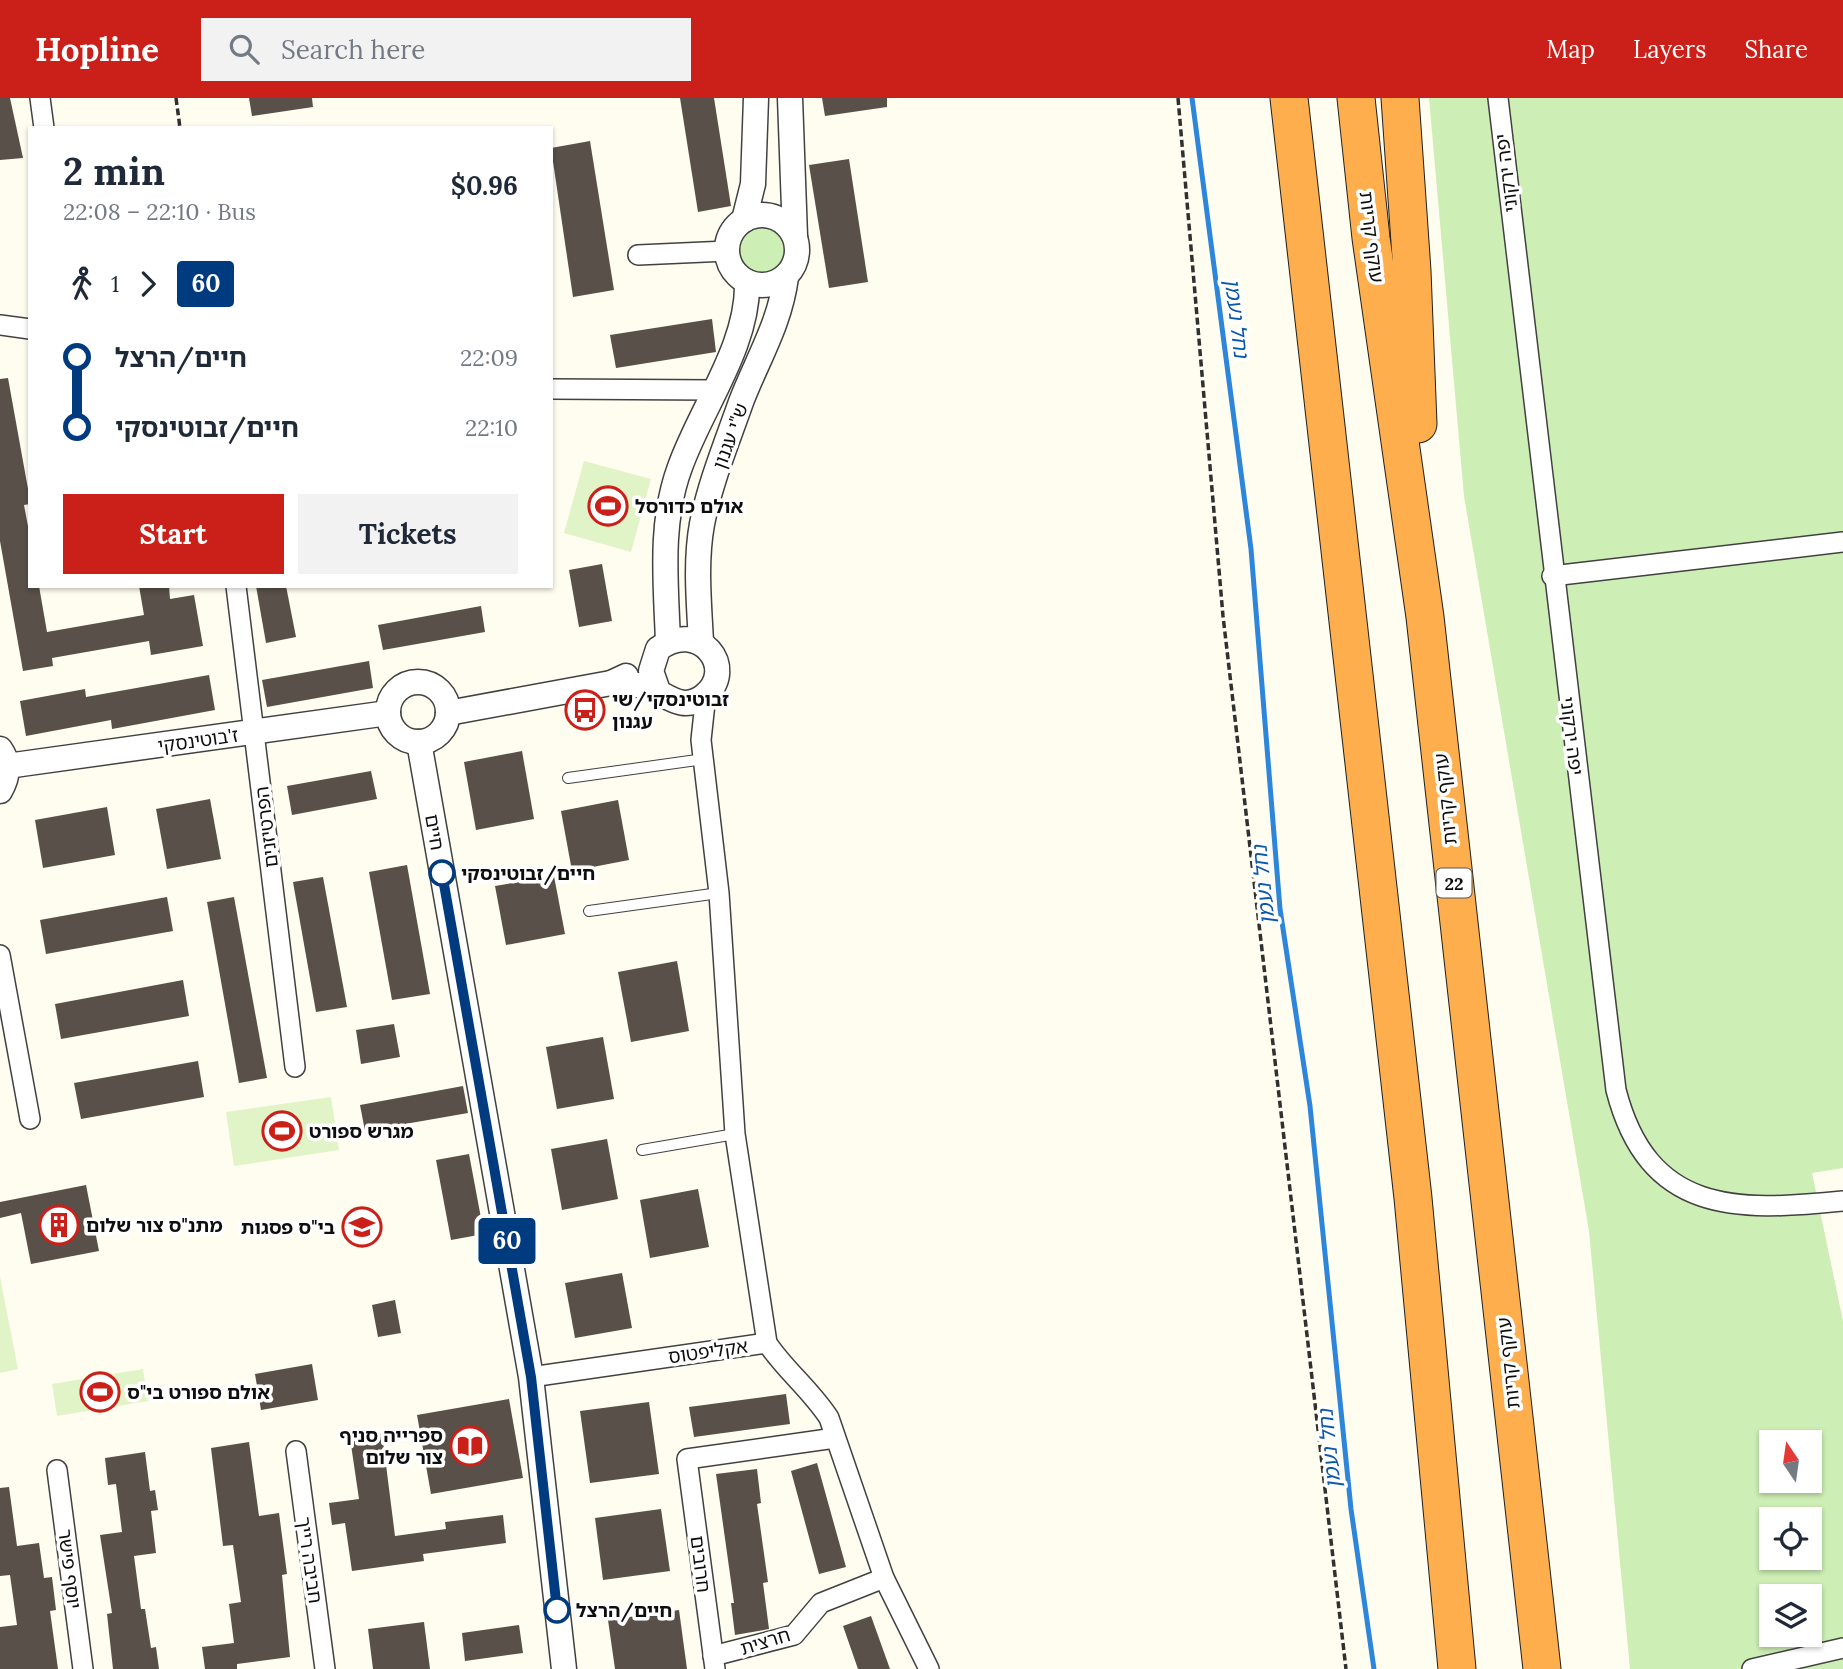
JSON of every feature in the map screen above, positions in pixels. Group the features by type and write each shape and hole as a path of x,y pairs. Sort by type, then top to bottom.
{"highway":[{"path":"1289,98 1413,1198 1457,1669"},
{"name":"עוקף קריות","path":"1356,98 1371,238 1425,617 1542,1669"},
{"path":"1400,98 1412,271 1425,617"}],"street":[{"path":"40,98 44,126"},
{"path":"744,220 753,184 756,98"},
{"path":"789,98 797,258 786,277 766,286 747,282 733,270 727,251 735,228 744,220 767,215 779,219 795,236"},
{"name":"יפה ירקוני","path":"1498,98 1552,576 1621,1110 1646,1158 1665,1179 1688,1192 1709,1200 1742,1204 1838,1203"},
{"path":"638,255 727,251"},
{"name":"ש\"י עגנון","path":"701,642 699,577 702,526 725,447 778,318 786,277"},
{"name":"ש\"י עגנון","path":"660,651 665,535 670,502 679,468 744,322 747,282"},
{"path":"0,324 28,328"},
{"path":"553,389 713,390"},
{"path":"1552,576 1843,542"},
{"name":"הפרטיזנים","path":"236,588 295,1067"},
{"path":"448,713 611,683 678,638 701,642 715,659 717,671 714,684 697,700 667,697 611,683"},
{"path":"660,651 651,671 703,749"},
{"path":"423,682 441,693 448,713 440,733 419,742 398,734 388,713 395,694 412,683 423,682"},
{"path":"706,694 703,749 719,893 735,1135 767,1343"},
{"name":"ז'בוטינסקי","path":"4,758 254,732 388,713"},
{"name":"חיים","path":"419,742 531,1377 564,1669"},
{"path":"0,791 6,778 4,758"},
{"path":"0,955 30,1119"},
{"name":"אקליפטוס","path":"531,1377 767,1343 779,1362 817,1399 829,1418 884,1578 929,1669"},
{"name":"חרובים","path":"714,1662 687,1459 835,1438"},
{"name":"חביבה רייך","path":"296,1451 325,1669"},
{"name":"יוסף פישר","path":"57,1470 83,1669"},
{"name":"חרצית","path":"714,1662 794,1635 821,1603 884,1578"},
{"path":"1752,1669 1843,1648"}],"lane":[{"path":"568,778 703,749"},
{"path":"589,911 719,893"},
{"path":"642,1150 735,1135"}],"path":[{"path":"176,98 180,126"},
{"path":"1178,98 1223,616 1346,1669"}],"green space":[{"path":"1429,98 1843,98 1843,1168 1812,1173 1843,1321 1843,1669 1630,1669 1589,1231 1464,496"},
{"path":"761,225 779,232 786,250 779,268 761,275 743,268 736,250 743,232"},
{"name":"אולם כדורסל","path":"584,461 651,479 631,552 564,533"},
{"name":"מגרש ספורט","path":"331,1097 339,1150 234,1166 226,1112"},
{"path":"0,1277 18,1369 0,1373"},
{"name":"אולם ספורט בי\"ס","path":"143,1369 148,1401 57,1416 52,1384"}],"building":[{"path":"0,98 10,98 23,158 0,160"},
{"path":"249,98 312,98 313,107 252,116"},
{"path":"680,98 714,98 731,206 698,212"},
{"path":"822,98 887,98 887,107 825,116"},
{"path":"590,141 614,290 573,297 553,148"},
{"path":"849,159 868,282 829,288 809,165"},
{"path":"712,319 716,352 616,368 610,335"},
{"path":"8,378 28,489 28,504 24,505 28,526 28,588 39,588 47,632 144,615 139,588 169,588 170,599 194,595 203,646 151,655 149,641 52,658 53,666 23,671 0,541 0,379"},
{"path":"602,564 612,621 579,627 569,570"},
{"path":"256,588 286,588 296,637 266,643"},
{"path":"481,606 485,632 383,650 378,625"},
{"path":"369,661 373,688 267,707 262,680"},
{"path":"209,675 215,710 112,729 111,720 26,736 20,701 85,689 86,697"},
{"path":"522,751 534,819 476,830 464,762"},
{"path":"371,771 377,799 292,815 287,786"},
{"path":"210,799 221,859 167,869 156,809"},
{"path":"618,800 629,860 572,871 561,811"},
{"path":"107,807 115,855 43,868 35,820"},
{"path":"407,865 430,994 392,1000 369,872"},
{"path":"554,876 565,934 506,945 495,886"},
{"path":"323,877 347,1007 316,1012 293,882"},
{"path":"167,897 173,931 46,954 40,920"},
{"path":"234,897 267,1078 239,1083 207,902"},
{"path":"677,961 689,1031 631,1042 618,972"},
{"path":"183,980 189,1016 61,1039 55,1004"},
{"path":"394,1024 400,1057 361,1064 356,1030"},
{"path":"603,1037 614,1099 557,1109 546,1047"},
{"path":"198,1061 204,1097 81,1119 74,1083"},
{"path":"463,1086 468,1113 365,1131 360,1105"},
{"path":"607,1139 618,1199 562,1210 551,1149"},
{"path":"469,1154 484,1234 451,1240 436,1160"},
{"name":"מתנ\"ס צור שלום","path":"86,1185 99,1251 31,1264 21,1213 0,1218 0,1202"},
{"path":"698,1189 709,1247 650,1258 640,1200"},
{"path":"622,1273 632,1328 575,1338 565,1283"},
{"path":"395,1300 401,1333 378,1337 372,1305"},
{"path":"312,1364 318,1400 261,1410 255,1374"},
{"path":"786,1394 790,1424 694,1437 689,1407"},
{"name":"ספרייה סניף צור שלום","path":"509,1399 523,1478 431,1494 417,1415"},
{"path":"649,1402 659,1474 590,1483 580,1411"},
{"path":"382,1433 395,1536 446,1529 445,1522 503,1515 506,1543 423,1554 424,1561 352,1571 345,1523 332,1525 329,1503 359,1499 350,1438"},
{"path":"249,1442 259,1516 279,1513 287,1574 282,1575 290,1657 237,1664 237,1669 205,1669 202,1647 234,1643 229,1604 241,1602 233,1545 223,1546 211,1448"},
{"path":"145,1452 150,1491 155,1490 158,1510 151,1511 156,1553 134,1556 141,1609 145,1609 151,1648 156,1647 159,1669 113,1669 107,1614 112,1613 100,1535 122,1532 116,1484 108,1485 105,1458"},
{"path":"817,1463 846,1567 819,1574 791,1471"},
{"path":"757,1469 761,1503 757,1504 768,1582 763,1583 769,1629 735,1635 731,1603 734,1603 716,1474"},
{"path":"9,1487 17,1546 39,1543 44,1578 52,1577 56,1610 50,1611 58,1669 0,1669 0,1627 17,1625 10,1575 0,1576 0,1488"},
{"path":"661,1509 670,1571 603,1580 595,1518"},
{"path":"679,1610 687,1669 615,1669 608,1620"},
{"path":"871,1616 890,1669 858,1669 843,1626"},
{"path":"424,1622 430,1669 373,1669 368,1629"},
{"path":"519,1625 523,1653 465,1661 462,1633"}],"waterway":[{"name":"נחל נעמן","path":"1192,98 1251,549 1280,909 1310,1106 1351,1509 1374,1669"}],"bus line":[{"name":"60","path":"442,873 531,1377 557,1610"}],"place":[{"name":"אולם כדורסל","path":"608,506"},
{"name":"זבוטינסקי/שי עגנון","path":"585,710"},
{"name":"חיים/זבוטינסקי","path":"442,873"},
{"name":"מגרש ספורט","path":"282,1131"},
{"name":"מתנ\"ס צור שלום","path":"59,1225"},
{"name":"בי\"ס פסגות","path":"362,1227"},
{"name":"אולם ספורט בי\"ס","path":"100,1392"},
{"name":"ספרייה סניף צור שלום","path":"470,1446"},
{"name":"חיים/הרצל","path":"557,1610"}]}
